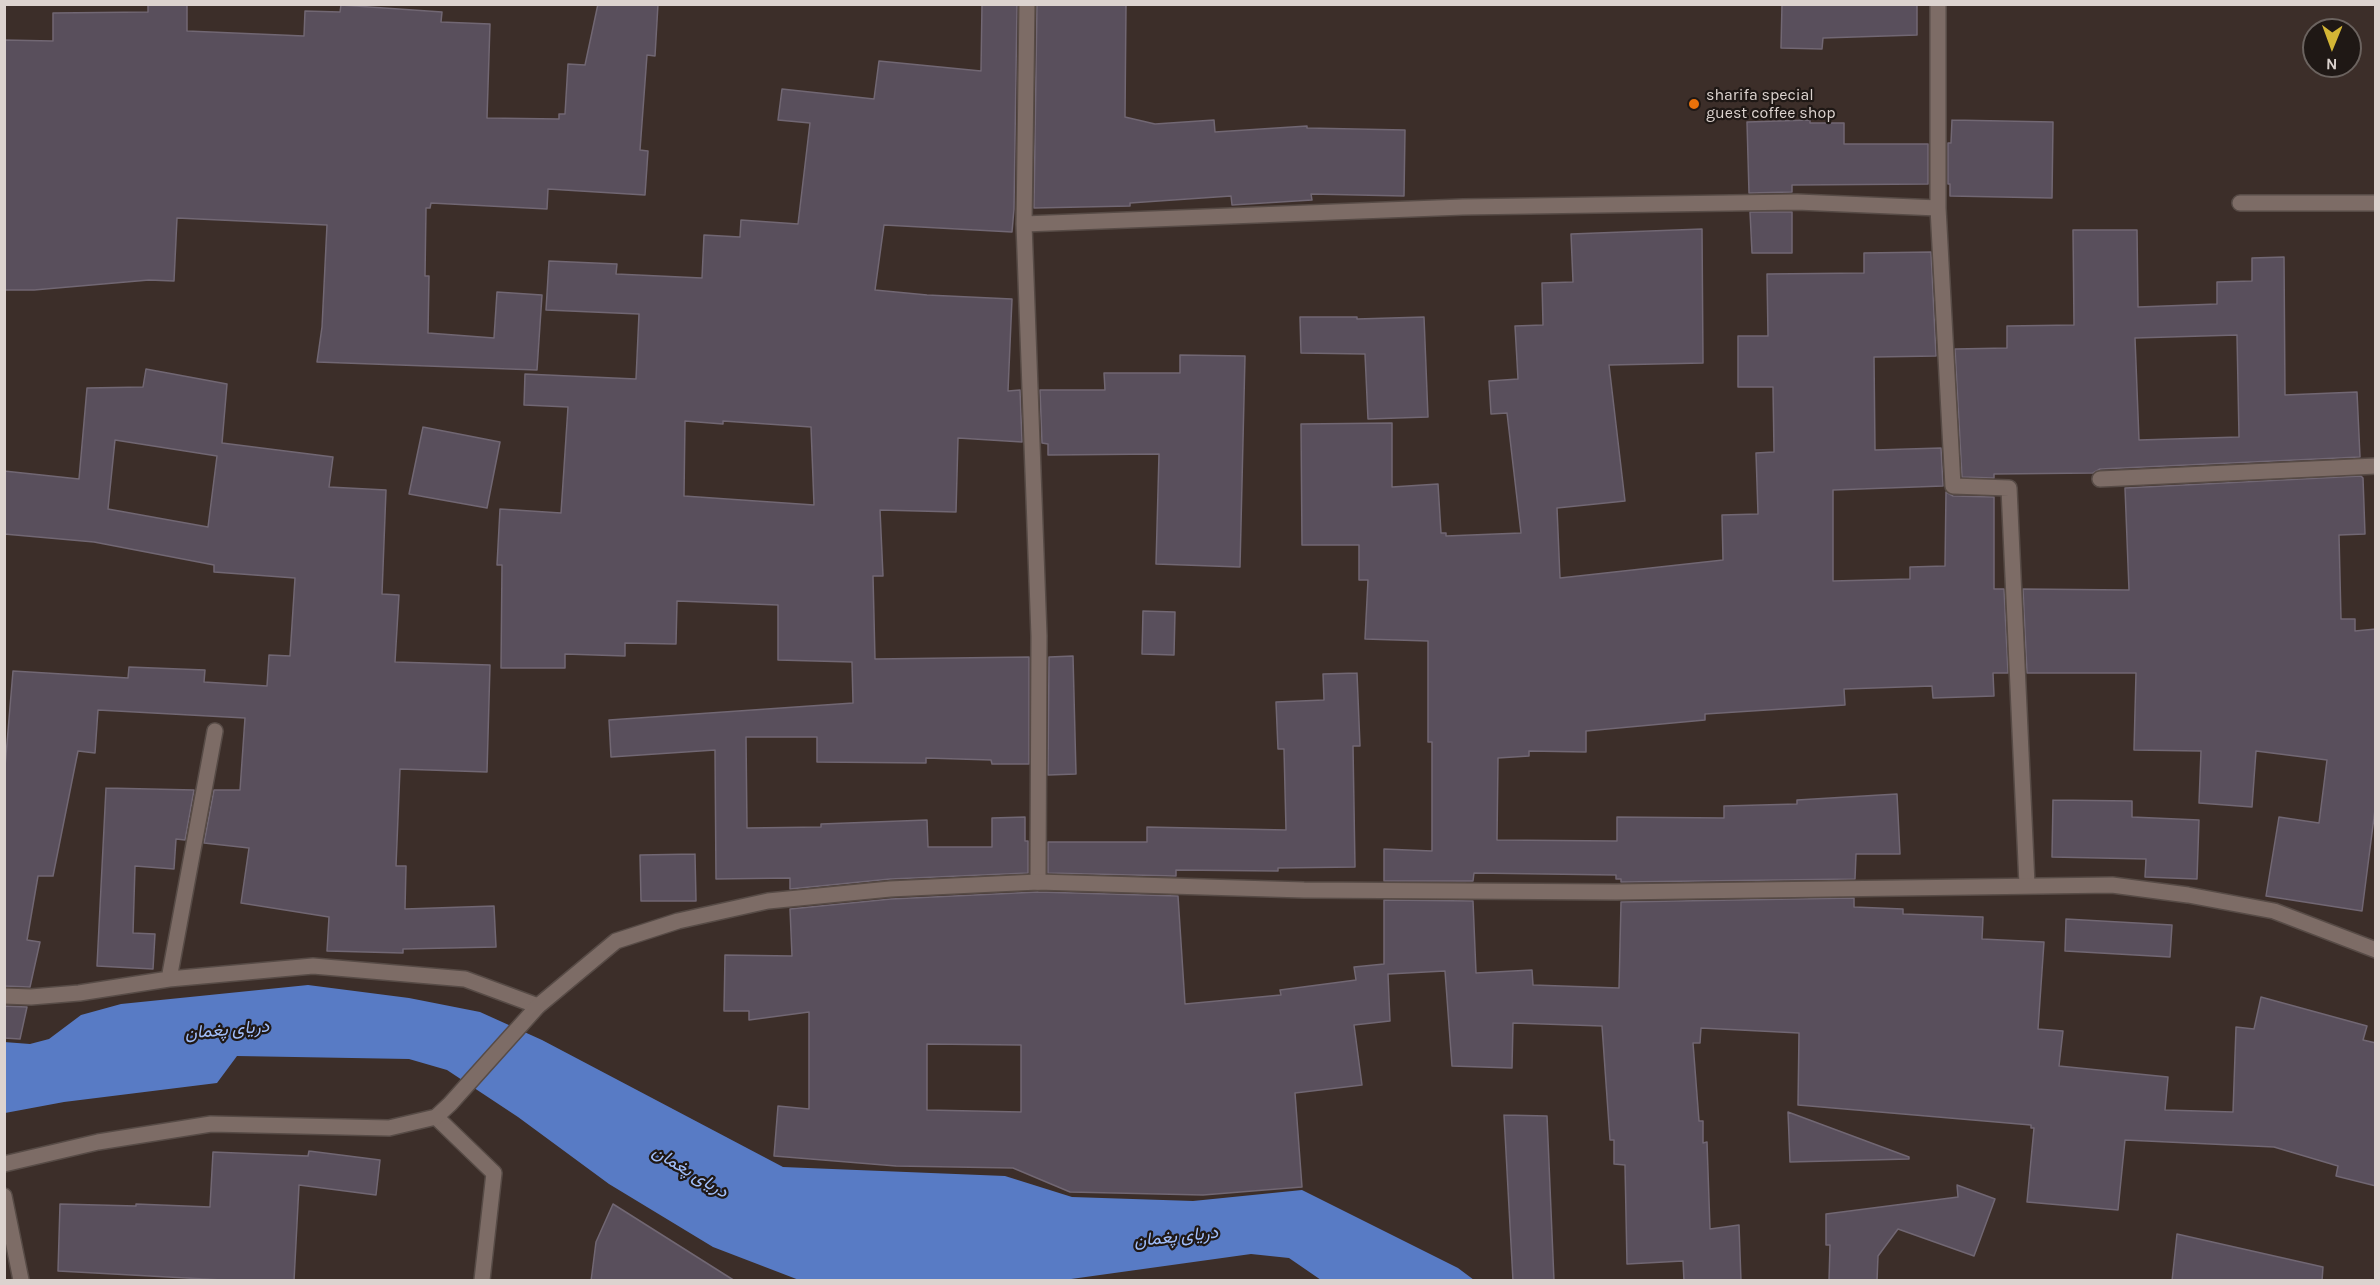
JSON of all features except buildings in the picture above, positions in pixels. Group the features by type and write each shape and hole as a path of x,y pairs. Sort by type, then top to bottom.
{"street":[{"path":"1027,4 1024,224 1039,636 1038,882"},
{"path":"1938,4 1938,208 1953,486 2009,488 2027,885"},
{"path":"1024,224 1486,206 1797,202 1938,208"},
{"path":"2240,203 2376,203"},
{"path":"2100,479 2376,466"},
{"path":"169,979 215,730"},
{"path":"4,1164 98,1142 211,1124 389,1128 436,1117 538,1006 616,941 678,921 768,901 890,889 1038,882 1304,890 1616,892 2112,885 2188,895 2274,911 2376,950"},
{"path":"4,996 31,997 80,993 169,979 313,966 465,979 538,1006"},
{"path":"436,1117 494,1173 482,1281"},
{"path":"4,1196 21,1281"}],"water":[{"name":"دریای پغمان","path":"308,985 409,998 480,1012 542,1040 783,1167 1005,1176 1072,1197 1193,1201 1302,1190 1458,1268 1474,1280 1321,1280 1289,1258 1251,1254 1064,1280 799,1280 713,1247 609,1184 518,1117 447,1070 409,1059 237,1056 217,1083 64,1102 5,1113 4,1042 30,1044 49,1039 81,1015 121,1004"}],"place":[{"name":"sharifa special guest coffee shop","path":"1694,104"}]}
